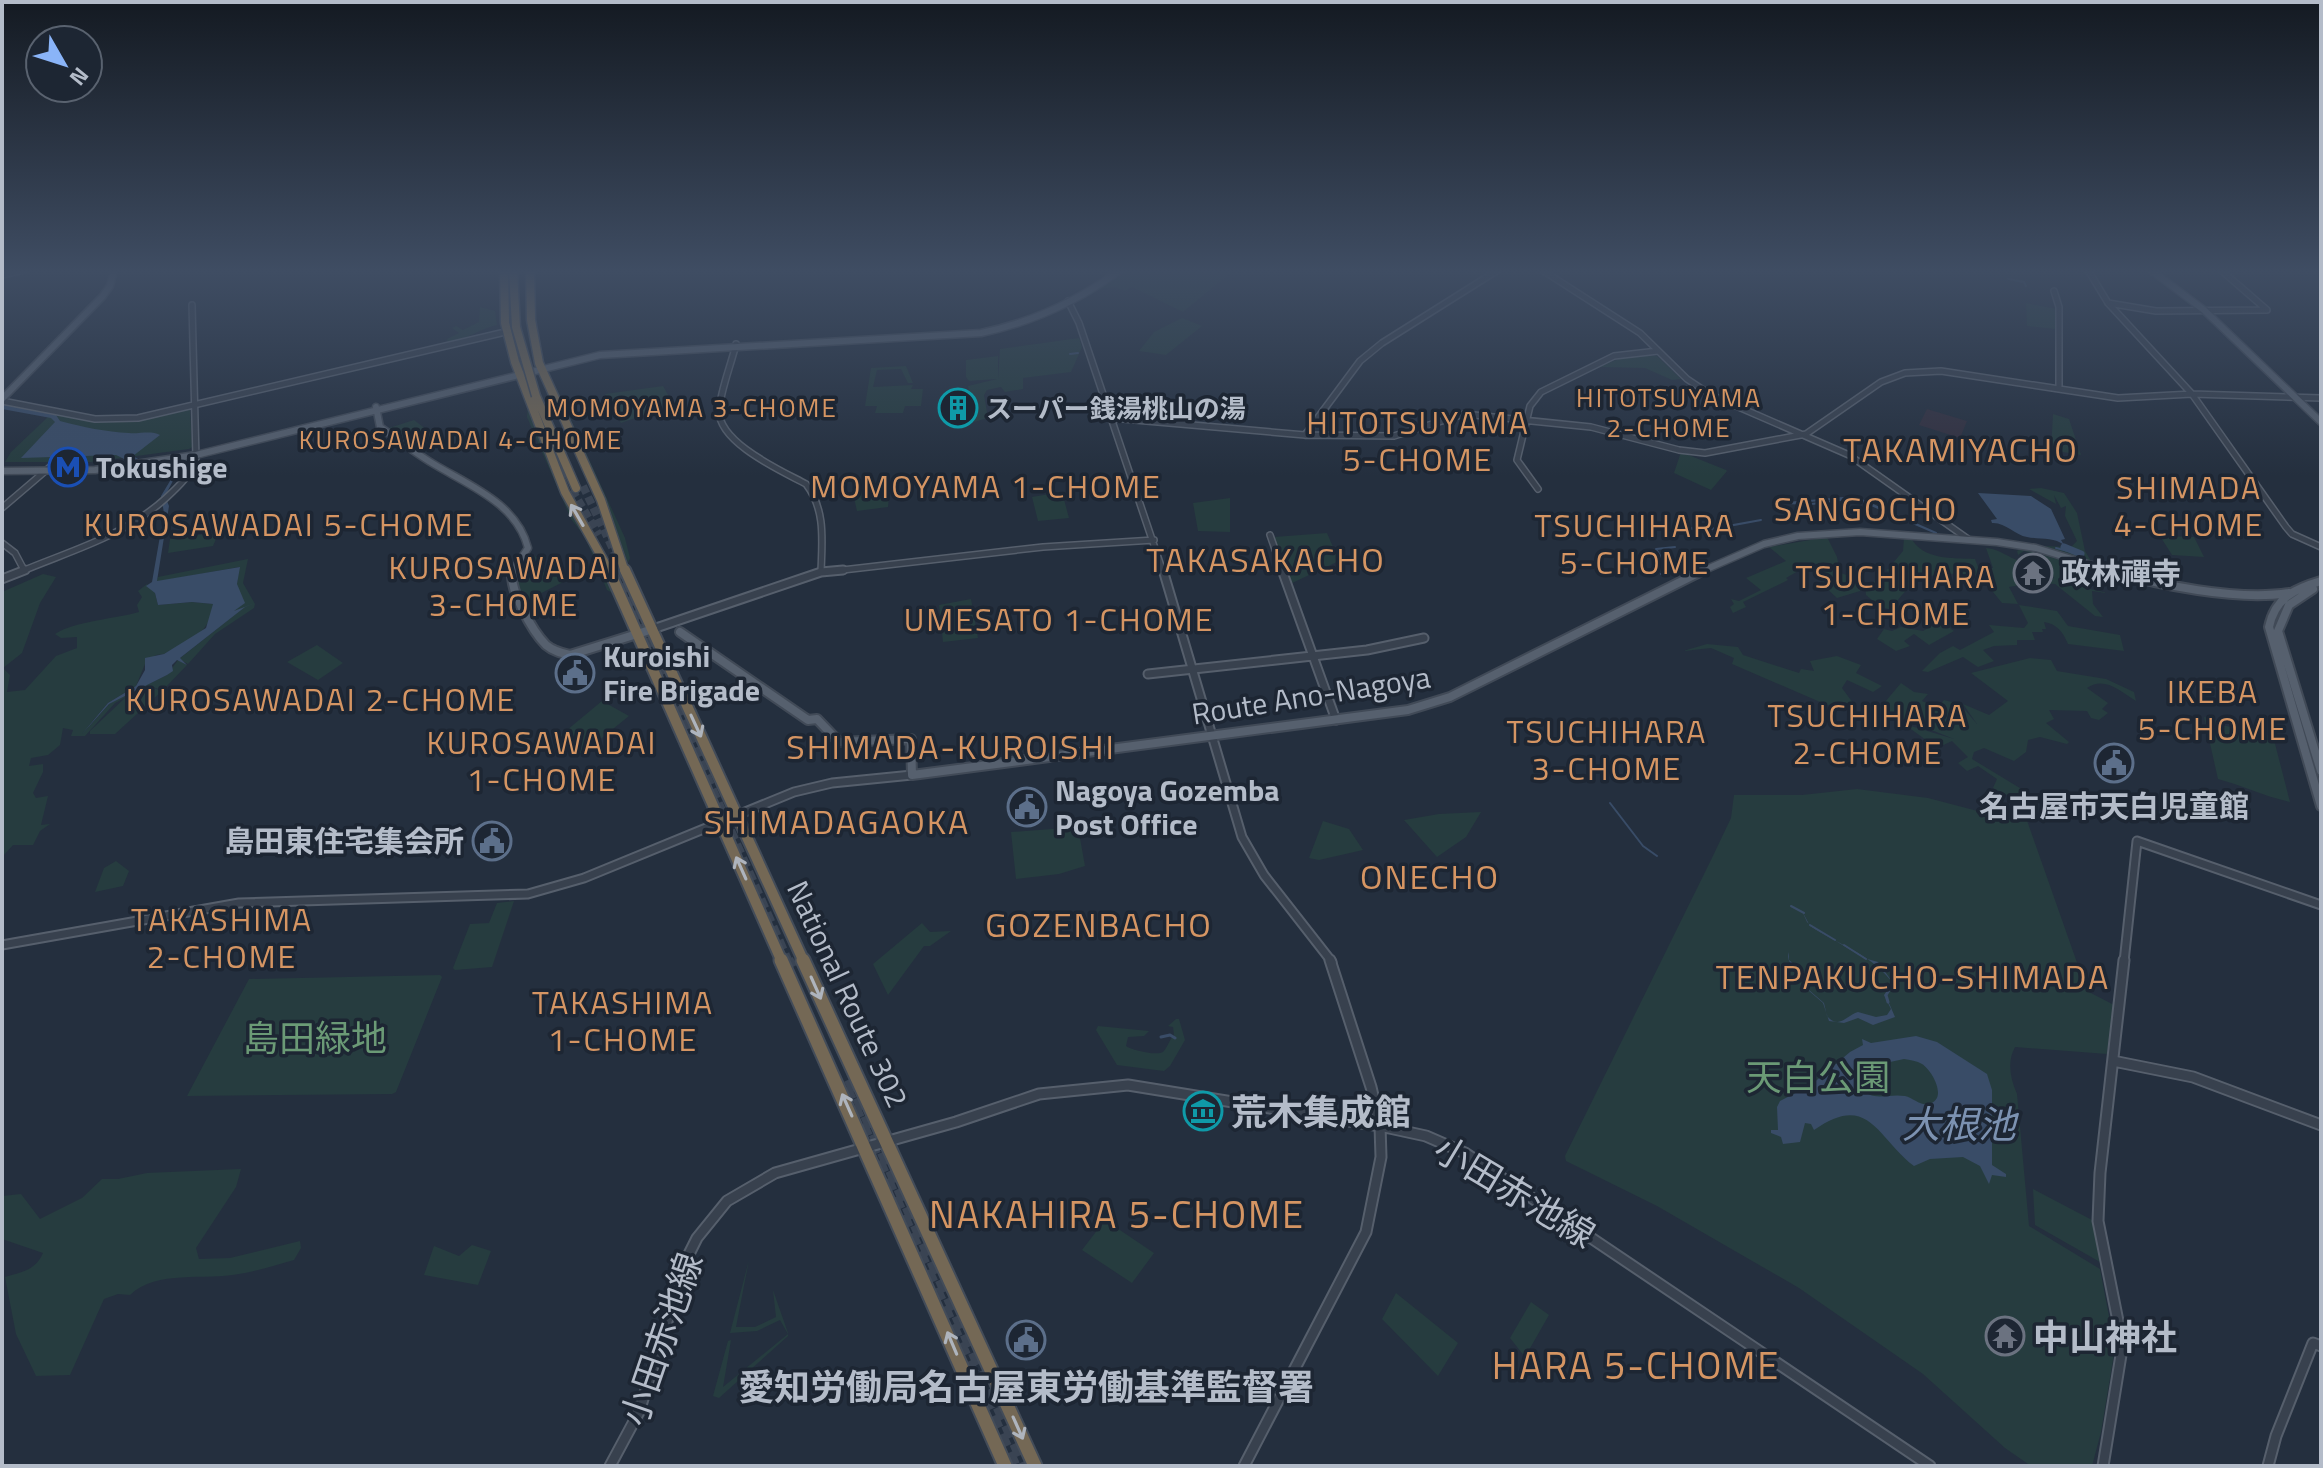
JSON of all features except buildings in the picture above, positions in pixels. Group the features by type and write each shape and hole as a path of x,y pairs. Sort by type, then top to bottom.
{"highway":[{"name":"National Route 302","path":"509,339 520,372 540,398 601,500 617,552 639,601 1035,1466"},
{"path":"522,339 540,398 580,487"},
{"name":"National Route 302","path":"520,372 520,361 532,348 534,339"},
{"name":"National Route 302","path":"534,339 540,368 538,428 565,492 611,574 1005,1466"},
{"name":"National Route 302","path":"540,368 539,380 531,393 540,398"},
{"path":"540,398 580,487"},
{"path":"538,428 580,487"},
{"path":"637,634 639,601"},
{"path":"652,667 653,629"}],"main road":[{"path":"2,398 61,339"},
{"path":"2,469 47,470 139,463 196,453 520,372 616,353 876,339"},
{"path":"2236,339 2321,419"},
{"path":"376,408 380,427 430,462 494,498 525,536 528,548 512,572 511,581 531,627 543,641 570,655 653,629"},
{"name":"Route Ano-Nagoya","path":"912,775 1408,710 1450,697 1725,559 1764,544 1798,536 1860,532 1968,539 2036,548 2156,584 2274,597 2288,605"},
{"path":"2321,584 2274,597 2271,615 2271,642 2321,806"},
{"path":"2321,584 2296,596 2288,605 2280,618 2279,638 2321,771"},
{"path":"680,632 808,720 817,719 839,742 911,739 912,775"}],"street":[{"path":"2,579 98,544 136,524 188,476 196,453 193,339"},
{"path":"2,398 108,419 138,418 478,339"},
{"path":"1083,339 1154,540 1229,800 1252,857 1334,965 1380,1126 1381,1157 1366,1232 1244,1466"},
{"path":"1305,435 1360,361 1389,339"},
{"path":"1646,339 1687,379 1711,395 1849,455 1968,539"},
{"path":"2059,339 2059,389"},
{"path":"2141,339 2192,394 2292,534 2321,547"},
{"path":"735,345 719,412 720,422 734,440 806,484 815,493 820,509 821,572"},
{"path":"1538,489 1517,460 1534,398 1551,386 1614,356 1658,351"},
{"path":"1112,418 1305,435 1394,436 1464,414 1591,427 1692,452 1721,451 1806,434 1881,382 1905,373 1941,371 2118,398 2192,394 2321,398"},
{"path":"2,508 47,470"},
{"path":"1270,535 1336,720"},
{"path":"653,629 821,572 1043,547 1154,540"},
{"path":"2,543 15,553 24,570"},
{"path":"1148,674 1313,656 1424,638"},
{"path":"2,945 239,903 528,894 584,878 786,795 819,786 912,775"},
{"path":"2103,1466 2121,1355 2121,1336 2098,1221 2137,841 2321,905"},
{"path":"2113,1061 2143,1063 2173,1072 2321,1125"},
{"name":"小田赤池線","path":"610,1466 639,1412 686,1260 705,1224 727,1201 763,1178 1039,1094 1128,1085 1380,1126 1426,1136 1465,1153 1930,1466"},
{"path":"2268,1466 2276,1436 2313,1343 2321,1346"}],"shaded area":[{"path":"1927,409 1967,421 1960,438 1919,425"}],"green space":[{"path":"448,339 462,339 448,344"},
{"path":"1075,339 1079,339 1082,347 1071,372 1023,378 1023,389 1005,392 1001,387 987,390 984,395 988,418 974,422 968,386 997,379 969,381 966,377 966,360 998,356 998,379 1000,349"},
{"path":"1149,339 1186,339 1166,355 1139,351"},
{"path":"1630,354 1657,356 1681,379 1672,380 1645,368 1600,367"},
{"path":"906,366 913,383 908,383 901,369 877,370 873,387 913,385 911,389 923,389 921,406 905,406 903,413 875,413 877,406 865,406 871,368"},
{"path":"663,386 672,402 669,406 621,423 605,394"},
{"path":"553,388 557,389 625,538 630,558 628,563 601,489"},
{"path":"528,405 567,502 597,553 621,606 614,594 607,590 585,537 571,519 527,417"},
{"path":"190,409 192,447 189,449 91,462 5,462 11,452 51,414 121,420"},
{"path":"2053,414 2069,419 2081,455 2051,450"},
{"path":"414,420 435,436 412,447 386,429"},
{"path":"1681,452 1727,471 1711,490 1674,473"},
{"path":"876,484 890,485 888,507 857,511 852,489"},
{"path":"2029,489 2064,493 2077,513 2085,551 2091,561 2044,546 2071,547 2077,541 2065,516 2066,506 2061,508 2054,495 2056,504"},
{"path":"1062,492 1069,518 1038,521 1032,497"},
{"path":"1230,498 1230,532 1198,531 1193,503"},
{"path":"219,532 213,546 168,553 170,539"},
{"path":"1327,533 1339,561 1290,584 1274,537"},
{"path":"2160,536 2194,537 2204,557 2172,555"},
{"path":"1827,537 1837,557 1840,573 1864,580 1860,591 1837,598 1824,586 1817,564 1812,563 1786,578 1788,580 1743,602 1746,607 1733,613 1731,599 1739,601 1761,590 1746,578 1786,561 1769,547"},
{"path":"1904,538 1911,538 1930,554 1975,559 1978,567 1993,568 1986,548 2026,562 2027,566 2015,564 2023,574 2018,573 2020,585 2009,587 2018,604 2002,603 1980,576 1940,574 1929,576 1909,588 1891,610 1879,606 1866,595 1865,585 1884,578 1889,572 1886,570 1896,565 1893,563 1903,551"},
{"path":"2021,549 2068,562 2068,568 2083,573 2085,588 2108,593 2092,591 2093,604 2103,617 2095,616 2055,584 2044,583 2054,578 2046,563 2024,551 2018,555 2017,551"},
{"path":"534,555 546,566 532,560 522,573 521,582 550,569 563,582 524,602 517,592 514,574 527,558"},
{"path":"248,559 243,583 255,604 254,608 215,634 188,664 179,659 237,613 234,610 238,606 239,567 156,582 158,577"},
{"path":"43,574 56,577 40,603 22,653 3,668 10,675 7,692 25,690 56,656 77,648 77,637 61,638 55,634 84,623 139,612 137,605 142,597 138,591 147,584 155,593 158,605 213,604 212,614 203,629 189,641 156,655 145,664 136,686 108,703 82,734 109,704 167,675 178,660 187,665 163,690 148,686 162,691 115,734 90,734 90,731 126,697 115,703 85,736 71,736 73,730 63,728 60,745 48,755 31,758 29,766 43,764 43,772 33,793 36,798 48,796 41,825 50,824 40,831 33,845 13,845 4,855 2,592"},
{"path":"971,599 978,638 943,642 939,605"},
{"path":"2019,605 2057,611 2068,626 2120,635 2124,651 2068,644 2059,629 2044,622 2046,629 2042,629 2043,632 2032,632 2035,640 2017,640 2017,645 1983,650 1994,661 1978,667 1963,657 1928,672 1922,671 1940,653 1953,646 1960,650 1994,632 1989,625 2024,628 2028,623"},
{"path":"1940,621 1954,631 1929,645 1914,634 1904,641 1910,646 1896,651 1877,639 1884,629 1892,631 1901,627 1923,631"},
{"path":"1707,644 1738,647 1743,655 1799,673 1801,669 1814,671 1810,661 1837,656 1861,665 1856,673 1882,686 1873,692 1847,680 1842,688 1853,703 1827,705 1732,664 1734,658 1711,648 1683,651"},
{"path":"317,645 343,663 318,680 287,662"},
{"path":"2030,658 2051,660 2057,671 2106,679 2134,692 2136,701 2112,686 2099,683 2087,688 2108,703 2102,709 2108,713 2099,720 2091,718 2087,711 2049,710 2054,719 2046,723 2069,742 2067,744 2040,737 2028,740 2026,752 2014,761 1984,748 1974,752 1972,759 2033,796 2029,799 2013,798 1993,788 1997,779 1978,766 1967,771 1958,763 1968,757 1952,741 1937,748 1904,724 1954,739 1904,719 1900,722 1880,708 1901,683 1914,692 1928,694 1922,701 1937,708 1944,700 1960,704 1977,724 1963,704 1989,715 2008,701 1971,673"},
{"path":"602,701 629,716 582,754 555,740"},
{"path":"2204,717 2216,720 2217,724 2273,736 2290,802 2218,779"},
{"name":"天白公園","path":"1857,789 1928,798 2008,819 2015,819 2024,812 2087,991 2114,1005 2107,1054 2015,1047 2010,1064 2017,1094 2029,1226 2100,1269 2115,1348 2092,1466 2031,1466 2005,1448 1923,1374 1799,1288 1657,1206 1566,1161 1565,1156 1731,818 1734,795 1802,795"},
{"path":"1481,812 1466,837 1437,857 1404,820 1439,814"},
{"path":"1323,821 1349,829 1363,850 1319,860 1309,858"},
{"path":"1078,827 1085,866 1059,874 1016,879 1011,832"},
{"path":"116,861 129,871 123,886 95,892 104,868"},
{"path":"514,901 492,967 455,970 453,968 470,924 489,923 497,903"},
{"path":"922,923 930,932 951,931 930,946 924,946 888,995 873,964"},
{"name":"島田緑地","path":"442,977 396,1092 392,1094 187,1096 249,979"},
{"path":"1179,1019 1185,1040 1164,1071 1117,1065 1096,1030 1098,1026 1149,1031 1144,1036 1128,1037 1126,1046 1160,1053 1174,1035 1173,1027 1168,1026"},
{"path":"241,1169 236,1187 196,1248 199,1259 230,1258 300,1241 301,1248 294,1260 226,1276 167,1279 141,1287 130,1295 118,1294 104,1299 70,1375 36,1376 16,1334 5,1277 32,1267 43,1253 2,1239 2,1196 21,1194 40,1219 82,1198 102,1179 147,1173"},
{"path":"2033,1189 2092,1220 2100,1262 2035,1225"},
{"path":"1105,1220 1154,1253 1132,1283 1082,1250"},
{"path":"472,1245 491,1251 478,1285 424,1275 434,1246 459,1256"},
{"path":"749,1260 736,1327 755,1327 776,1317 773,1290 788,1334 780,1320 757,1331 730,1333"},
{"path":"1396,1293 1458,1343 1438,1376 1382,1319"},
{"path":"1531,1302 1549,1315 1525,1357 1510,1338"},
{"path":"788,1334 719,1398 713,1396 728,1341 731,1340 723,1387"}],"water":[{"path":"2,404 56,415 60,421 94,429 160,435 133,456 152,467 171,471 175,477 165,496 169,506 157,581 240,567 237,584 245,603 234,611 255,603 245,607 180,658 187,665 177,660 172,665 173,671 167,675 109,704 82,734 108,703 136,686 145,670 145,658 164,654 206,628 213,604 158,605 155,593 146,586 152,582 164,513 161,496 170,481 169,474 147,470 116,455 21,458 55,422 51,418 2,409"},
{"path":"1978,493 2031,496 2051,509 2065,539 2061,540 2064,545 2023,536 2001,524 1992,523 1991,520 1997,519"},
{"path":"1867,959 1878,962 1896,987 1889,990 1894,985"},
{"path":"1789,960 1806,974 1809,990 1824,1003 1826,1013 1823,1003 1808,990 1804,974"},
{"path":"1887,992 1895,1017 1873,1025 1858,1018 1836,1022 1858,1012 1876,1017 1887,1015 1891,1009 1884,995"},
{"name":"大根池","path":"1916,1036 1937,1042 1987,1074 1992,1090 1992,1165 2006,1177 1992,1175 1989,1184 1980,1166 1963,1157 1930,1159 1914,1166 1881,1132 1860,1117 1848,1115 1833,1119 1814,1130 1811,1124 1805,1123 1800,1142 1783,1144 1781,1137 1771,1133 1771,1130 1778,1130 1777,1107 1780,1101 1811,1085 1863,1045 1862,1039 1871,1043","holes":["1904,1059 1916,1061 1930,1072 1938,1091 1934,1101 1925,1104 1905,1096 1875,1096 1859,1087 1865,1073 1874,1072 1876,1065"]}],"waterway":[{"path":"1070,354 1078,353"},
{"path":"1855,497 1936,533 1855,498 1812,504 1786,503 1855,497"},
{"path":"1761,520 1718,528 1711,529 1761,520"},
{"path":"1679,528 1711,529 1681,530 1669,534 1679,528"},
{"path":"1661,574 1670,572 1656,549 1675,547"},
{"path":"2064,547 2081,554"},
{"path":"2056,548 2068,551"},
{"path":"1671,571 1686,566"},
{"path":"1610,803 1643,846 1657,856"},
{"path":"1791,906 1804,913"},
{"path":"1810,925 1835,940"},
{"path":"1844,945 1866,959"},
{"path":"1888,1002 1886,995 1889,990"},
{"path":"1161,1037 1170,1035 1175,1038"}],"tunnel":[{"path":"583,486 620,564"},
{"path":"572,490 599,535"},
{"path":"610,558 616,572"},
{"path":"615,570 788,962"},
{"path":"788,962 791,968"},
{"path":"850,1079 1026,1466"},
{"path":"845,1088 1014,1466"}],"place":[{"name":"スーパー銭湯桃山の湯","path":"958,408"},
{"name":"Tokushige","path":"68,467"},
{"name":"政林禪寺","path":"2033,573"},
{"name":"Kuroishi Fire Brigade","path":"575,673"},
{"name":"名古屋市天白児童館","path":"2114,763"},
{"name":"Nagoya Gozemba Post Office","path":"1027,807"},
{"name":"島田東住宅集会所","path":"492,841"},
{"name":"荒木集成館","path":"1203,1111"},
{"name":"中山神社","path":"2005,1336"},
{"name":"愛知労働局名古屋東労働基準監督署","path":"1026,1340"}],"district":[{"name":"MOMOYAMA 3-CHOME","path":"692,407"},
{"name":"HITOTSUYAMA 2-CHOME","path":"1669,412"},
{"name":"KUROSAWADAI 4-CHOME","path":"461,439"},
{"name":"HITOTSUYAMA 5-CHOME","path":"1418,440"},
{"name":"TAKAMIYACHO","path":"1961,449"},
{"name":"MOMOYAMA 1-CHOME","path":"986,486"},
{"name":"SHIMADA 4-CHOME","path":"2189,506"},
{"name":"SANGOCHO","path":"1866,508"},
{"name":"KUROSAWADAI 5-CHOME","path":"279,524"},
{"name":"TSUCHIHARA 5-CHOME","path":"1635,544"},
{"name":"TAKASAKACHO","path":"1266,559"},
{"name":"KUROSAWADAI 3-CHOME","path":"504,586"},
{"name":"TSUCHIHARA 1-CHOME","path":"1896,594"},
{"name":"UMESATO 1-CHOME","path":"1059,619"},
{"name":"KUROSAWADAI 2-CHOME","path":"321,699"},
{"name":"IKEBA 5-CHOME","path":"2213,710"},
{"name":"TSUCHIHARA 2-CHOME","path":"1868,734"},
{"name":"SHIMADA-KUROISHI","path":"951,746"},
{"name":"TSUCHIHARA 3-CHOME","path":"1607,750"},
{"name":"KUROSAWADAI 1-CHOME","path":"542,760"},
{"name":"SHIMADAGAOKA","path":"837,821"},
{"name":"ONECHO","path":"1430,876"},
{"name":"GOZENBACHO","path":"1099,924"},
{"name":"TAKASHIMA 2-CHOME","path":"222,938"},
{"name":"TENPAKUCHO-SHIMADA","path":"1913,976"},
{"name":"TAKASHIMA 1-CHOME","path":"623,1020"},
{"name":"NAKAHIRA 5-CHOME","path":"1117,1214"},
{"name":"HARA 5-CHOME","path":"1636,1365"}]}
